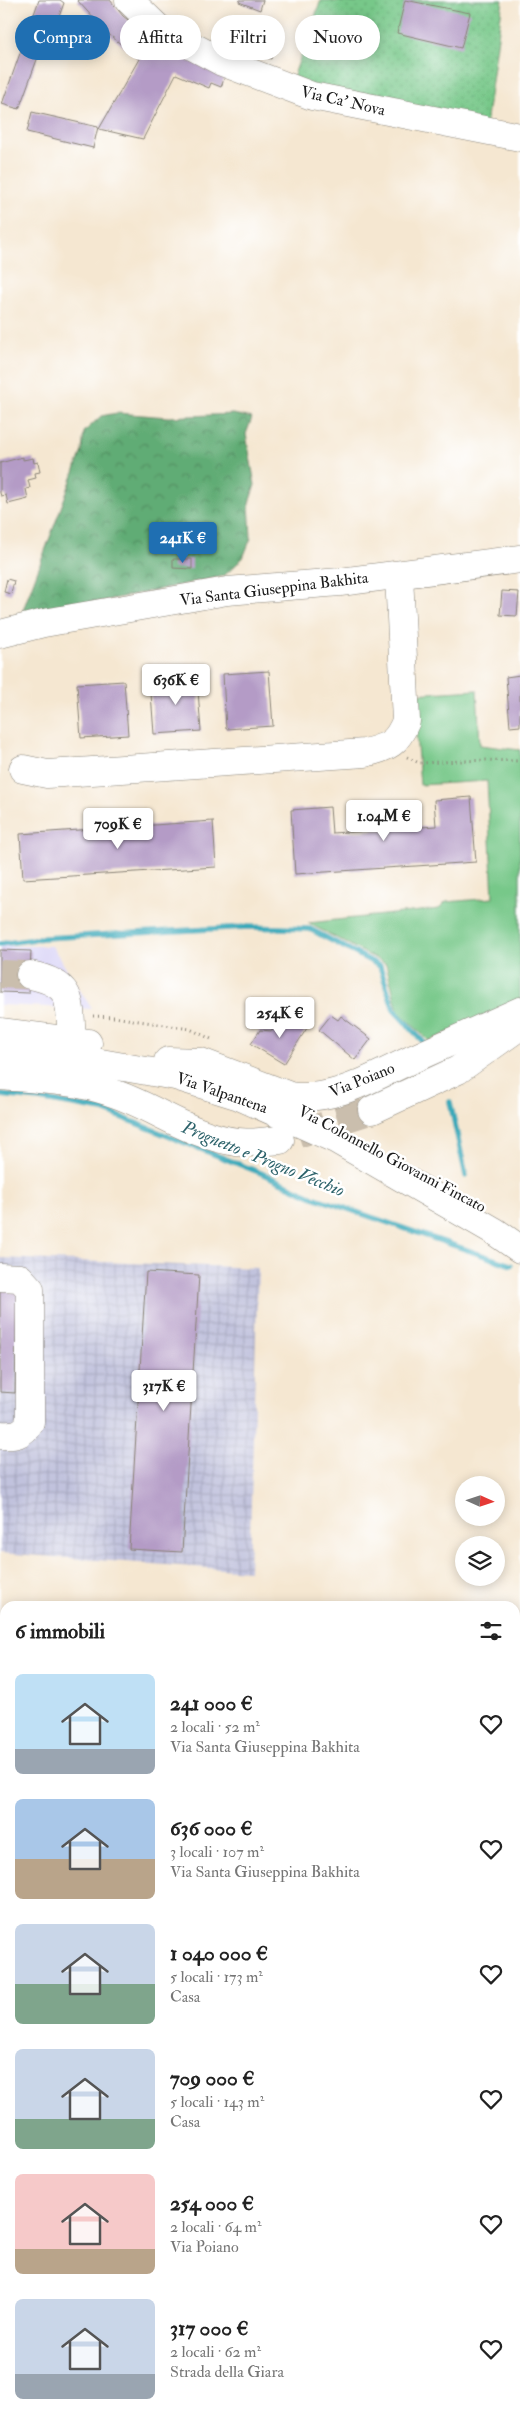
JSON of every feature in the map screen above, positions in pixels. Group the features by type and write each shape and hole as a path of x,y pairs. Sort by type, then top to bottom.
{"street":[{"name":"Via Ca' Nova","path":"129,0 158,28 222,62 312,96 520,137"},
{"name":"Via Santa Giuseppina Bakhita","path":"0,634 44,623 227,591 399,574 520,559"},
{"path":"23,769 47,774 365,753 387,747 398,738 406,721 399,574"},
{"path":"30,975 46,979 63,988 69,1000 72,1041"},
{"name":"Via Poiano","path":"168,1061 201,1062 290,1096 304,1098 320,1096 367,1081 520,1012"},
{"name":"Via Poiano","path":"372,1110 458,1070 520,1026"},
{"name":"Via Colonnello Giovanni Fincato","path":"0,1032 105,1045 168,1061 239,1084 316,1115 520,1228"},
{"name":"Via Valpantena","path":"0,1053 78,1059 175,1076 239,1096 334,1138 494,1231 520,1249"},
{"path":"0,1076 59,1080 96,1088 133,1102 182,1126 219,1139 240,1142 280,1140"},
{"path":"0,1277 20,1278 30,1289 30,1422 26,1431 7,1436"}],"path":[{"path":"398,738 408,759 419,763 485,760 520,761"}],"shaded area":[{"path":"0,946 52,946 92,1009 0,1005"},
{"path":"0,1258 258,1268 249,1571 0,1553"}],"green space":[{"path":"321,0 357,3 358,0 503,0 486,125 290,86 299,60 380,60 380,15 316,15"},
{"path":"117,413 168,417 233,414 252,418 246,434 255,485 249,503 251,538 243,558 224,576 20,618 82,451 84,432 101,416"},
{"path":"477,690 480,745 520,750 520,1002 429,1041 398,1011 386,964 308,923 439,909 446,902 493,898 487,781 420,785 413,694"}],"building":[{"path":"39,0 60,0 64,3 60,15 34,15"},
{"path":"77,0 110,0 122,15 120,15 120,43 110,35 110,15 91,15"},
{"path":"240,0 263,0 260,10 239,2"},
{"path":"405,0 470,13 461,48 397,33"},
{"path":"18,60 37,60 19,109 2,104"},
{"path":"138,60 197,60 226,74 221,87 211,83 209,88 176,74 143,139 99,129"},
{"path":"32,112 98,127 93,148 27,132"},
{"path":"23,457 23,460 33,458 34,463 38,462 40,472 35,473 36,478 28,480 30,488 26,489 28,499 8,504 6,495 1,496 0,493 0,463"},
{"path":"173,559 192,559 192,569 173,568"},
{"path":"7,579 14,581 11,594 4,592"},
{"path":"502,591 519,592 517,616 500,615"},
{"path":"269,671 273,726 226,729 223,674"},
{"path":"520,675 520,726 510,727 506,677"},
{"path":"197,677 201,731 154,734 150,680"},
{"path":"124,681 128,735 81,738 77,684"},
{"path":"471,797 476,862 295,874 291,810 330,807 332,833 436,826 434,800"},
{"path":"213,821 216,867 23,879 20,834"},
{"path":"0,950 31,951 29,993 0,992"},
{"path":"331,1015 338,1020 341,1016 371,1039 355,1060 319,1030"},
{"path":"275,1017 309,1025 284,1064 251,1044 260,1030 272,1031"},
{"path":"146,1272 199,1275 182,1552 129,1549"},
{"path":"0,1283 17,1284 15,1393 0,1392"}],"waterway":[{"name":"Prognetto e Progno Vecchio","path":"0,944 43,938 248,927 310,929 380,966 394,1010 426,1045"},
{"name":"Prognetto e Progno Vecchio","path":"0,1095 39,1099 103,1110 261,1173 313,1197 511,1265"},
{"name":"Prognetto e Progno Vecchio","path":"450,1102 466,1176"}],"tunnel":[{"path":"0,974 30,975"},
{"path":"298,1134 372,1110"}]}
